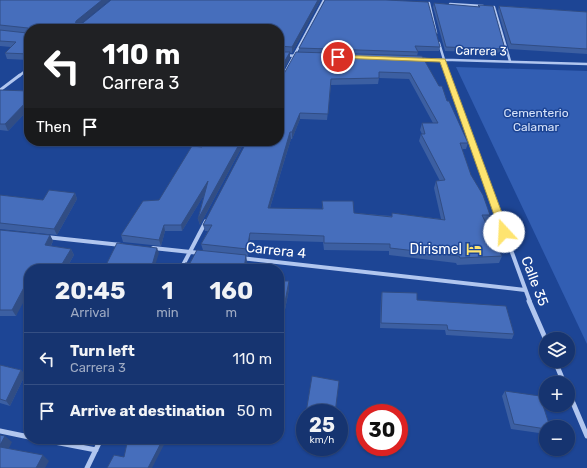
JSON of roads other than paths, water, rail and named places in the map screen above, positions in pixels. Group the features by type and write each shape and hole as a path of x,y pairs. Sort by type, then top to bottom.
{"street":[{"path":"284,74 324,0"},
{"path":"422,3 436,4"},
{"name":"Calle 35","path":"429,3 443,60 525,290 543,332"},
{"path":"444,4 502,7"},
{"path":"494,7 510,61"},
{"path":"284,55 301,56"},
{"name":"Carrera 3","path":"411,59 587,64"},
{"path":"0,90 24,72"},
{"path":"183,264 208,217"},
{"path":"39,236 126,245"},
{"path":"150,248 205,254"},
{"name":"Carrera 4","path":"236,257 525,290"},
{"path":"575,408 587,436"},
{"path":"0,431 24,436"},
{"path":"65,444 96,450"},
{"path":"87,468 99,444"}],"place":[{"name":"Dirismel","path":"474,249"}],"park label":[{"name":"Cementerio Calamar","path":"536,120"}]}
